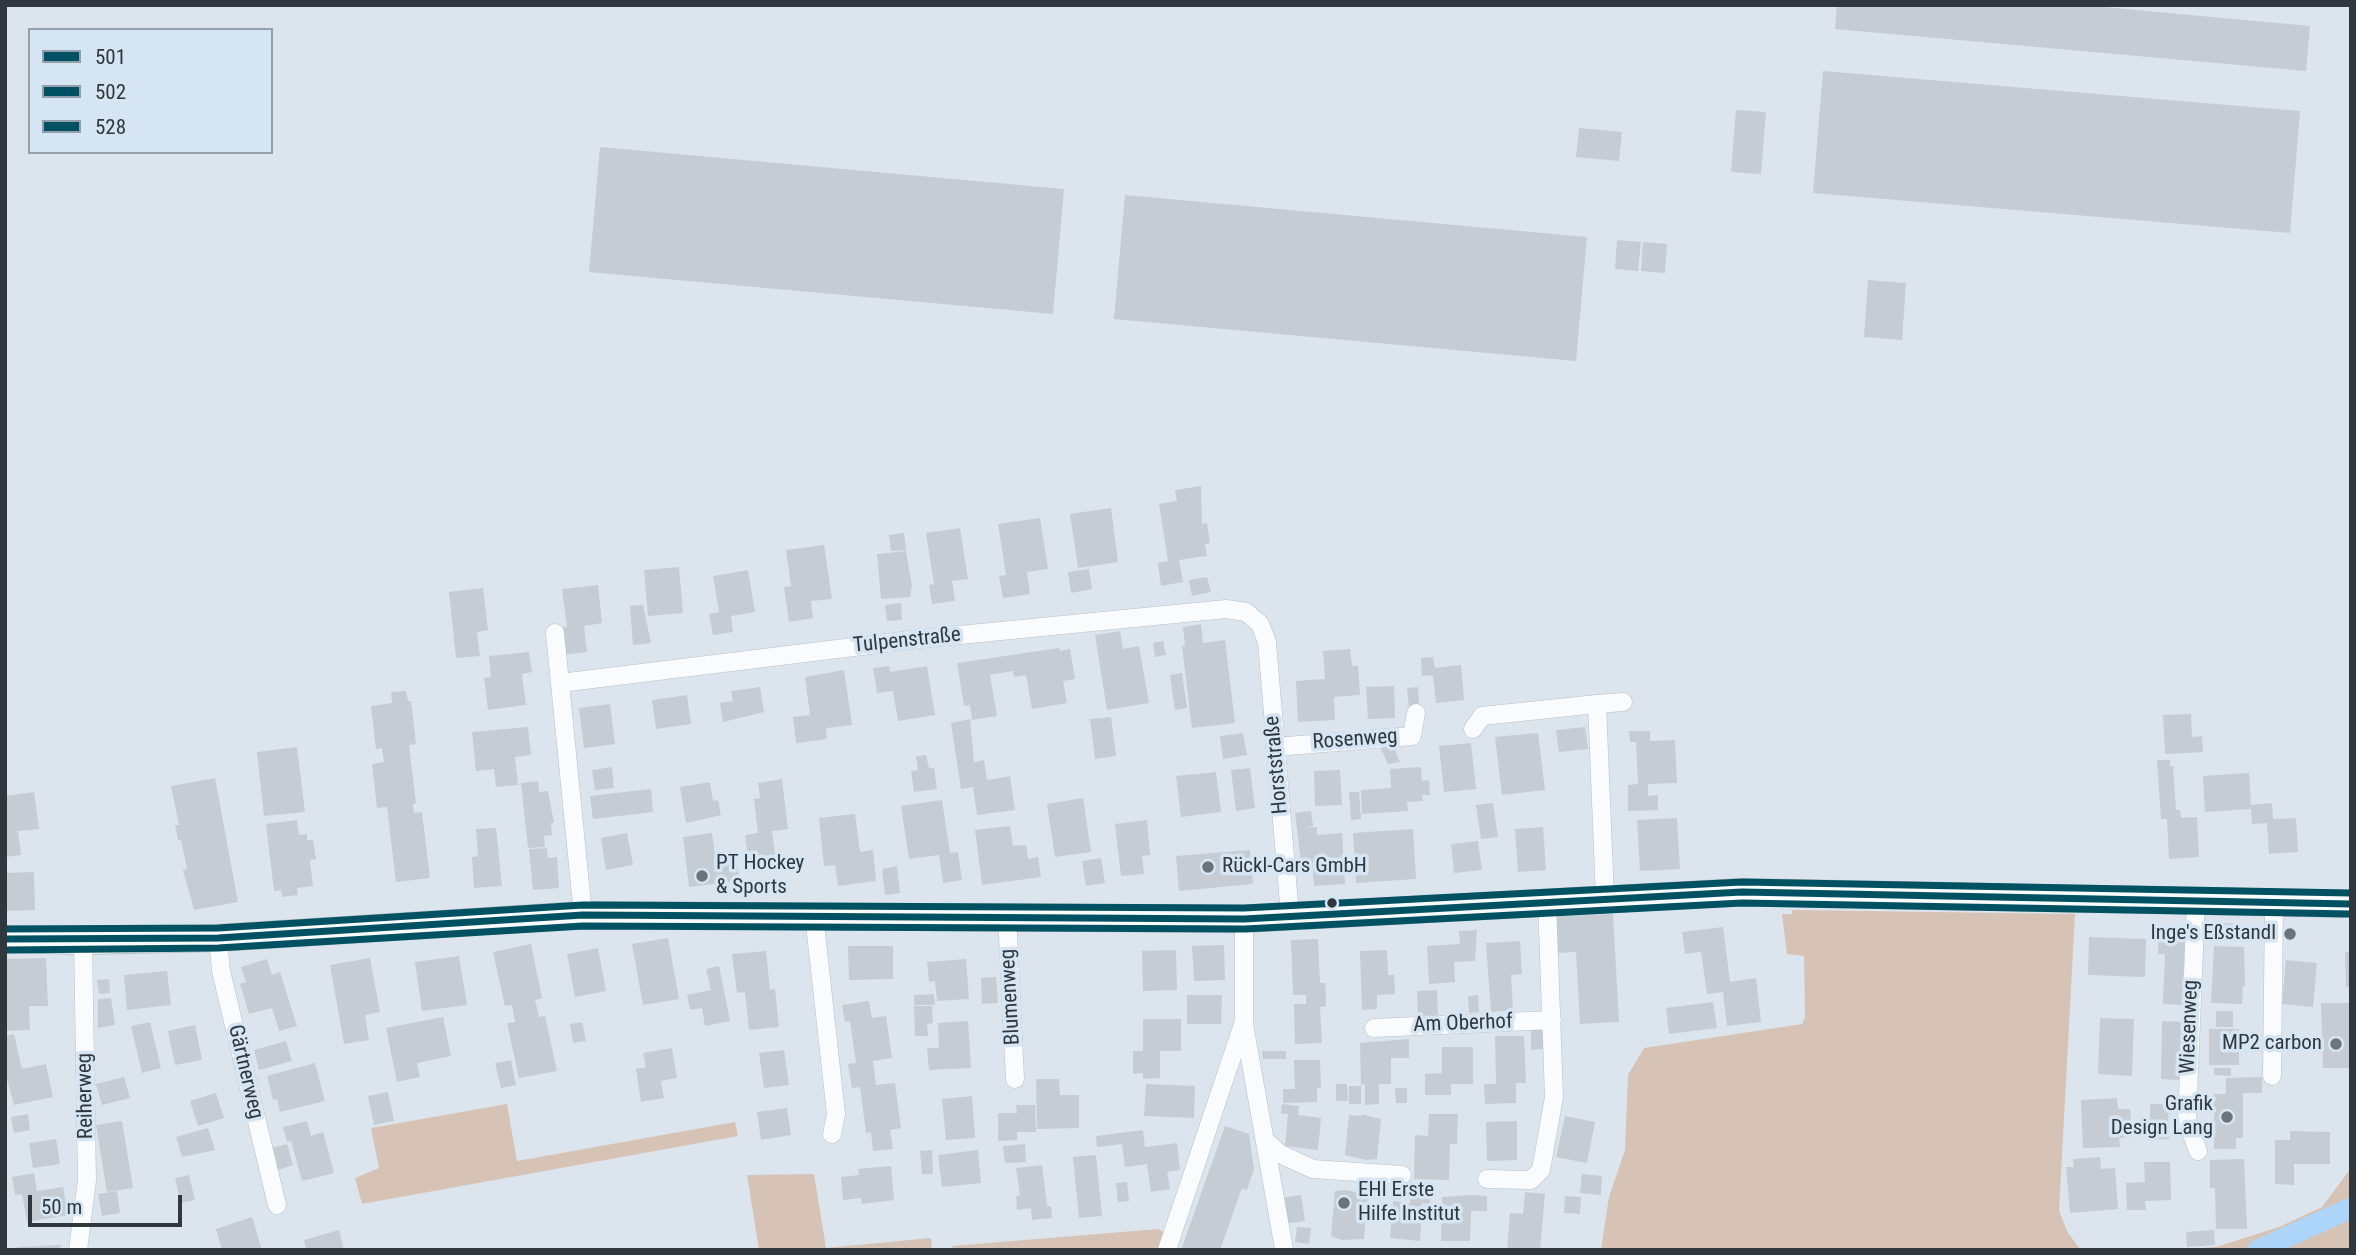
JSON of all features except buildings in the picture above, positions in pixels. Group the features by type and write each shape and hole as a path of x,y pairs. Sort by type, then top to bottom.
{"main road":[{"path":"5,939 83,942 218,938 583,915 1007,915 1244,919 1742,891 2351,904"}],"street":[{"name":"Tulpenstraße","path":"560,683 919,639 1226,609 1245,612 1254,617"},
{"name":"Horststraße","path":"1254,617 1267,642 1290,916"},
{"path":"555,633 583,915"},
{"path":"1473,729 1482,716 1623,702"},
{"path":"1597,705 1605,898"},
{"name":"Rosenweg","path":"1275,747 1412,736 1416,713"},
{"name":"Wiesenweg","path":"2196,900 2187,1121 2198,1151"},
{"path":"1487,1180 1531,1180 1541,1170 1554,1097 1547,901"},
{"path":"2272,1076 2274,902"},
{"path":"814,915 836,1114 832,1134"},
{"name":"Blumenweg","path":"1007,915 1015,1079"},
{"path":"1244,919 1244,1021 1284,1249"},
{"name":"Gärtnerweg","path":"218,938 221,971 277,1205"},
{"name":"Reiherweg","path":"78,1250 87,1180 83,942"},
{"name":"Am Oberhof","path":"1374,1028 1552,1020"},
{"path":"1167,1250 1244,1021"},
{"path":"1265,1140 1280,1154 1313,1169 1402,1175"}],"shaded area":[{"path":"1792,910 2075,914 2059,1211 2068,1233 2081,1250 1601,1250 1609,1197 1625,1150 1628,1075 1644,1048 1802,1024 1805,1017 1804,956 1787,954 1782,914 1792,914"},
{"path":"507,1104 517,1161 735,1122 738,1136 362,1204 355,1178 379,1168 371,1128"},
{"path":"2351,1168 2351,1249 2179,1250 2216,1247 2279,1227 2322,1207"},
{"path":"814,1174 826,1248 931,1238 932,1250 759,1250 747,1175"},
{"path":"1158,1229 1164,1232 1159,1250 953,1250 952,1246"}],"waterway":[{"path":"2258,1250 2351,1208"}],"transit line":[{"name":"528","path":"5,929 218,928 583,905 1244,908 1742,882 2351,893"},
{"name":"501","path":"5,939 218,938 583,915 1244,919 1742,892 2351,904"},
{"name":"502","path":"5,950 218,948 583,926 1245,929 1742,903 2351,914"}],"place":[{"name":"Rückl-Cars GmbH","path":"1208,867"},
{"name":"PT Hockey & Sports","path":"702,876"},
{"name":"Inge's Eßstandl","path":"2290,934"},
{"name":"MP2 carbon","path":"2336,1044"},
{"name":"Grafik Design Lang","path":"2227,1117"},
{"name":"EHI Erste Hilfe Institut","path":"1344,1203"}]}
